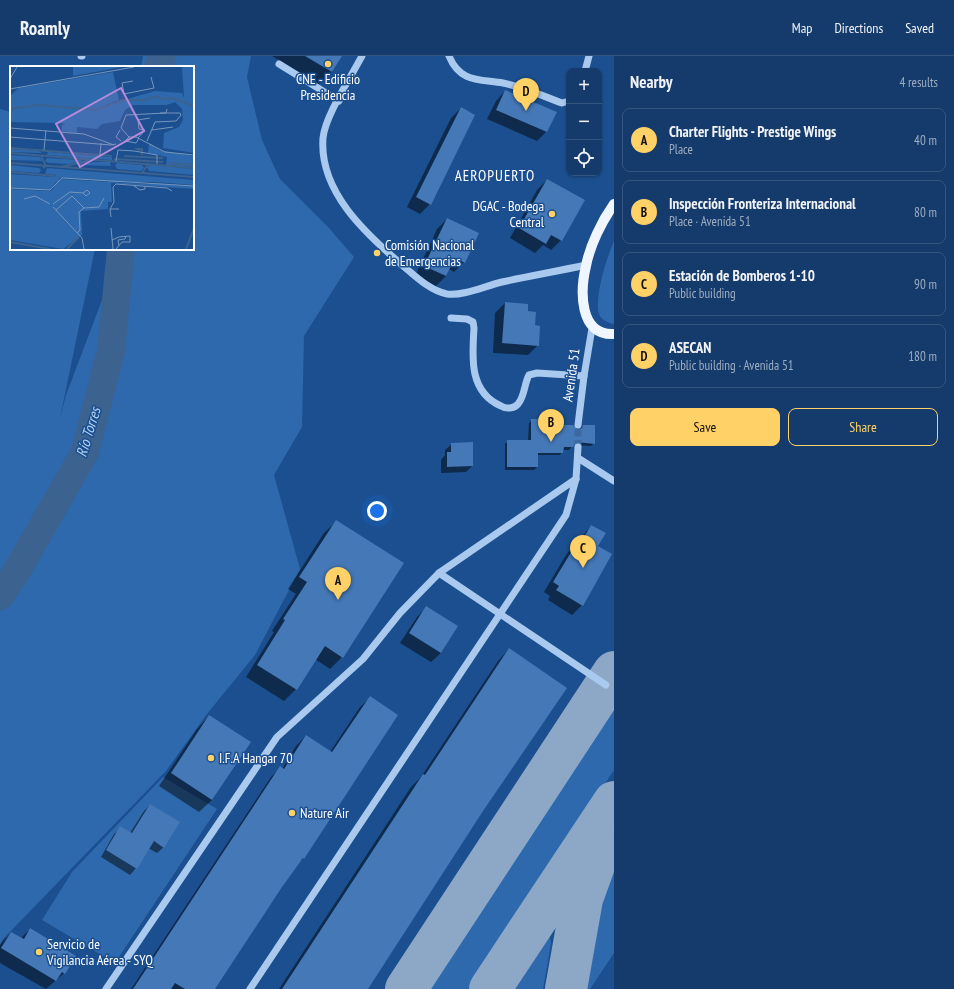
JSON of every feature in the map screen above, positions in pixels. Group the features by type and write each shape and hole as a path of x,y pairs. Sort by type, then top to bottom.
{"main road":[{"path":"614,204 594,240 586,265 582,291 585,315 592,328 606,334 614,334"}],"street":[{"path":"362,56 330,117 323,137 324,157 330,180 352,216 373,240 430,287 444,294 454,295 502,282 586,265"},
{"path":"449,56 459,72 468,77 486,82 503,83 562,103 566,102"},
{"path":"586,68 589,56"},
{"path":"280,64 338,101"},
{"path":"451,318 467,319 472,322 474,328 473,373 483,393 497,404 505,408 513,408 518,404 529,375 537,373 584,376"},
{"name":"Avenida 51","path":"578,425 592,328"},
{"path":"250,989 501,615 566,515 572,498 576,479 578,447"},
{"path":"578,458 614,481"},
{"path":"106,989 277,737 363,659 400,613 439,573 576,479"},
{"path":"439,573 606,685"}],"shaded area":[{"path":"143,56 251,56 247,77 262,140 280,179 329,228 354,257 304,336 302,427 274,475 300,569 255,655 207,714 166,771 3,939 0,945 0,109 10,112 10,250 95,250 60,418 66,395 105,292 111,250 194,250 194,66 141,66"},
{"path":"614,241 613,324 606,322 601,318 599,314 598,297 602,277"},
{"path":"614,694 614,770 468,989 420,989"},
{"path":"163,777 217,809 115,963 42,920 72,872"},
{"path":"614,862 614,953 590,989 585,989 591,952 604,892"},
{"path":"550,936 551,943 543,989 512,989 547,937"}],"building":[{"name":"CNE - Edificio Presidencia","path":"305,56 342,56 332,72"},
{"path":"505,90 557,112 547,132 496,110"},
{"path":"461,107 475,115 431,205 416,197"},
{"name":"DGAC - Bodega Central","path":"547,179 585,200 562,241 551,235 546,244 519,228"},
{"path":"447,218 479,233 465,263 455,258 446,276 424,266"},
{"path":"505,302 528,304 528,311 536,312 535,325 540,326 539,346 502,343"},
{"path":"531,419 563,419 563,425 573,425 578,430 582,428 583,425 595,425 595,444 576,442 573,447 564,447 563,453 538,453 538,467 507,467 507,440 531,440"},
{"path":"473,442 473,466 447,467 447,452 451,452 451,443"},
{"path":"336,520 404,563 343,658 325,646 297,690 257,665 285,620 283,619 307,582 299,577"},
{"path":"591,525 606,533 598,546 612,554 583,606 556,590 559,586 553,582 576,544 579,546"},
{"path":"426,606 458,626 441,653 409,633"},
{"path":"509,648 567,688 483,811 368,989 282,989 423,774 425,775"},
{"path":"370,696 398,715 304,859 303,858 282,887 215,989 185,989 175,983 171,989 133,989 280,766 284,769 306,735 332,752"},
{"name":"I.F.A Hangar 70","path":"209,715 251,742 212,800 171,773"},
{"path":"150,804 180,822 164,848 154,841 137,869 106,850 120,826 132,833"},
{"name":"Servicio de Vigilancia Aérea - SYQ","path":"30,928 76,956 65,974 62,972 56,981 1,948 11,932 24,939"}],"waterway":[{"name":"Río Torres","path":"158,66 162,56"},
{"name":"Río Torres","path":"0,596 15,574 85,452 111,351 121,250"}],"taxiway":[{"path":"406,989 614,672"},
{"path":"490,989 614,802"},
{"path":"566,989 582,899 600,849"}],"tunnel":[{"path":"578,425 578,447"}],"place":[{"name":"CNE - Edificio Presidencia","path":"328,64"},
{"name":"ASECAN","path":"526,111"},
{"name":"DGAC - Bodega Central","path":"552,214"},
{"name":"Comisión Nacional de Emergencias","path":"377,253"},
{"name":"Inspección Fronteriza Internacional","path":"551,442"},
{"name":"Estación de Bomberos 1-10","path":"583,568"},
{"name":"Charter Flights - Prestige Wings","path":"338,600"},
{"name":"I.F.A Hangar 70","path":"211,758"},
{"name":"Nature Air","path":"292,813"},
{"name":"Servicio de Vigilancia Aérea - SYQ","path":"39,952"}],"district":[{"name":"AEROPUERTO","path":"495,175"}]}
